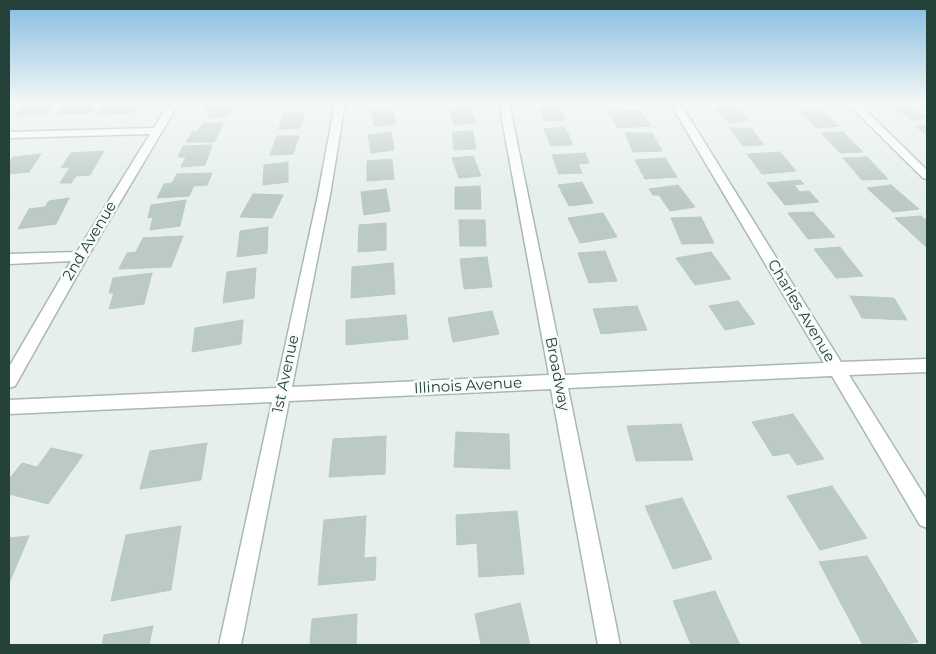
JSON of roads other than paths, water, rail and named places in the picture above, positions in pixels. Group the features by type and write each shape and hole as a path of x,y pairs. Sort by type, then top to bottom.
{"street":[{"path":"9,135 64,134"},
{"name":"2nd Avenue","path":"9,381 80,256 155,134"},
{"name":"1st Avenue","path":"230,645 324,195 335,134"},
{"name":"Broadway","path":"510,134 609,645"},
{"name":"Charles Avenue","path":"694,134 927,518"},
{"path":"883,134 927,176"},
{"path":"9,259 80,256"},
{"name":"Illinois Avenue","path":"9,407 927,365"}]}
